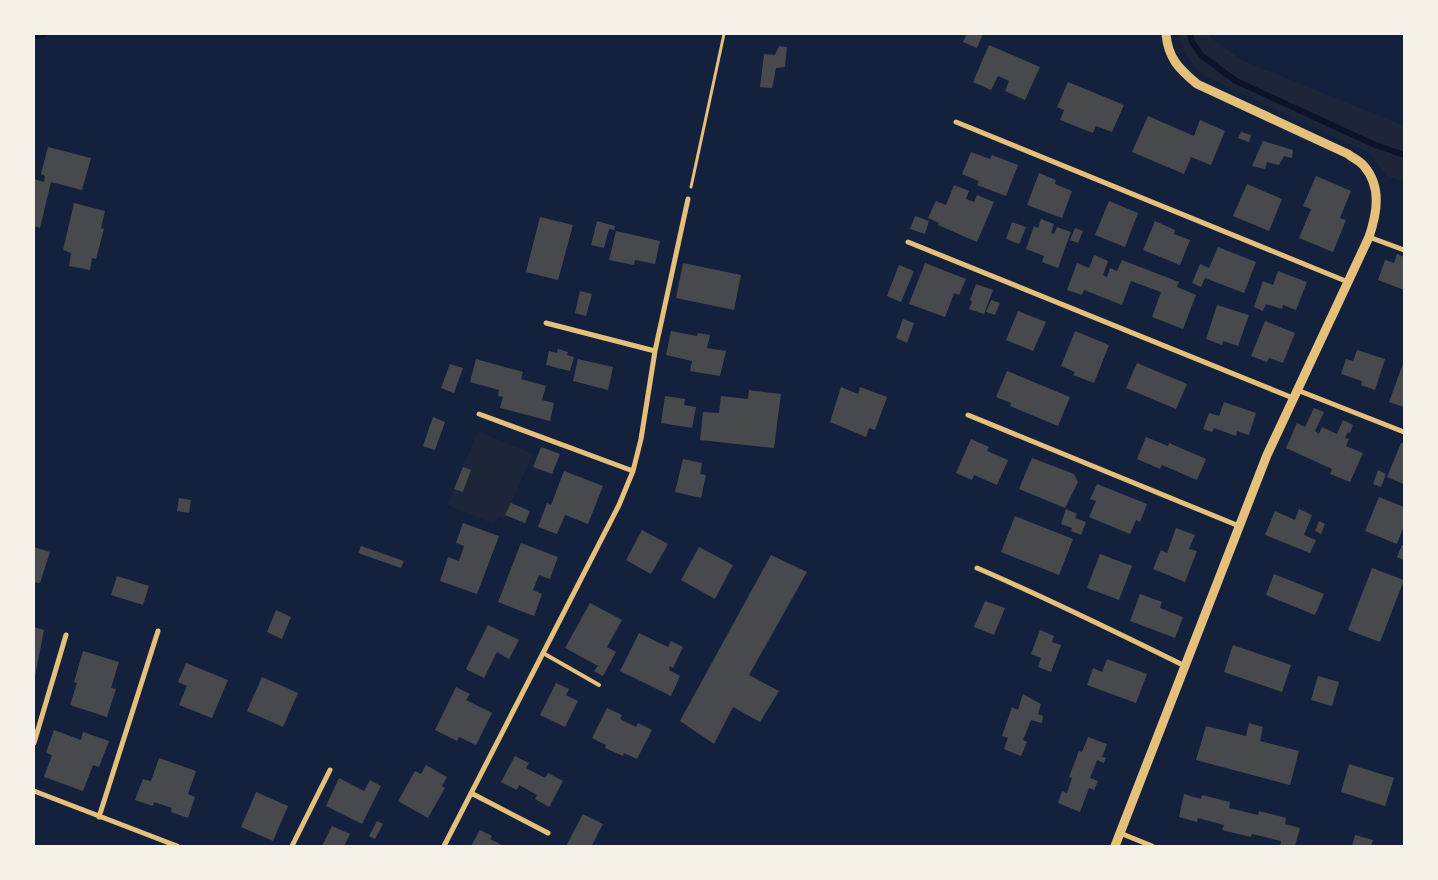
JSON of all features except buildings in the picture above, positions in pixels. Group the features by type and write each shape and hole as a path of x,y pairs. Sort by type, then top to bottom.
{"street":[{"path":"1116,846 1239,526 1295,394 1369,237 1376,217 1377,198 1373,181 1364,165 1330,145 1197,84 1180,71 1171,56 1166,34"},
{"path":"956,122 1348,282"},
{"path":"444,846 619,505 633,471 641,439 655,351 688,199"},
{"path":"1369,237 1404,250"},
{"path":"908,242 1295,394 1404,432"},
{"path":"546,323 655,351"},
{"path":"479,414 633,471"},
{"path":"968,414 1239,526"},
{"path":"977,568 1046,598 1185,666"},
{"path":"99,817 158,631"},
{"path":"34,743 66,635"},
{"path":"292,846 330,770"},
{"path":"34,791 176,846"},
{"path":"472,793 548,833"},
{"path":"1120,833 1152,846"}],"lane":[{"path":"543,653 599,685"}],"path":[{"path":"688,199 724,34"}],"shaded area":[{"path":"1179,34 1209,34 1212,39 1242,60 1404,126 1404,182 1387,176 1369,153 1203,75 1187,56"},
{"path":"478,431 533,454 504,519 498,516 494,524 447,505 454,489 463,492 471,471 463,467"}],"waterway":[{"path":"34,36 44,34"},
{"path":"1190,34 1192,42 1202,56 1236,81 1373,144 1404,155"}]}
